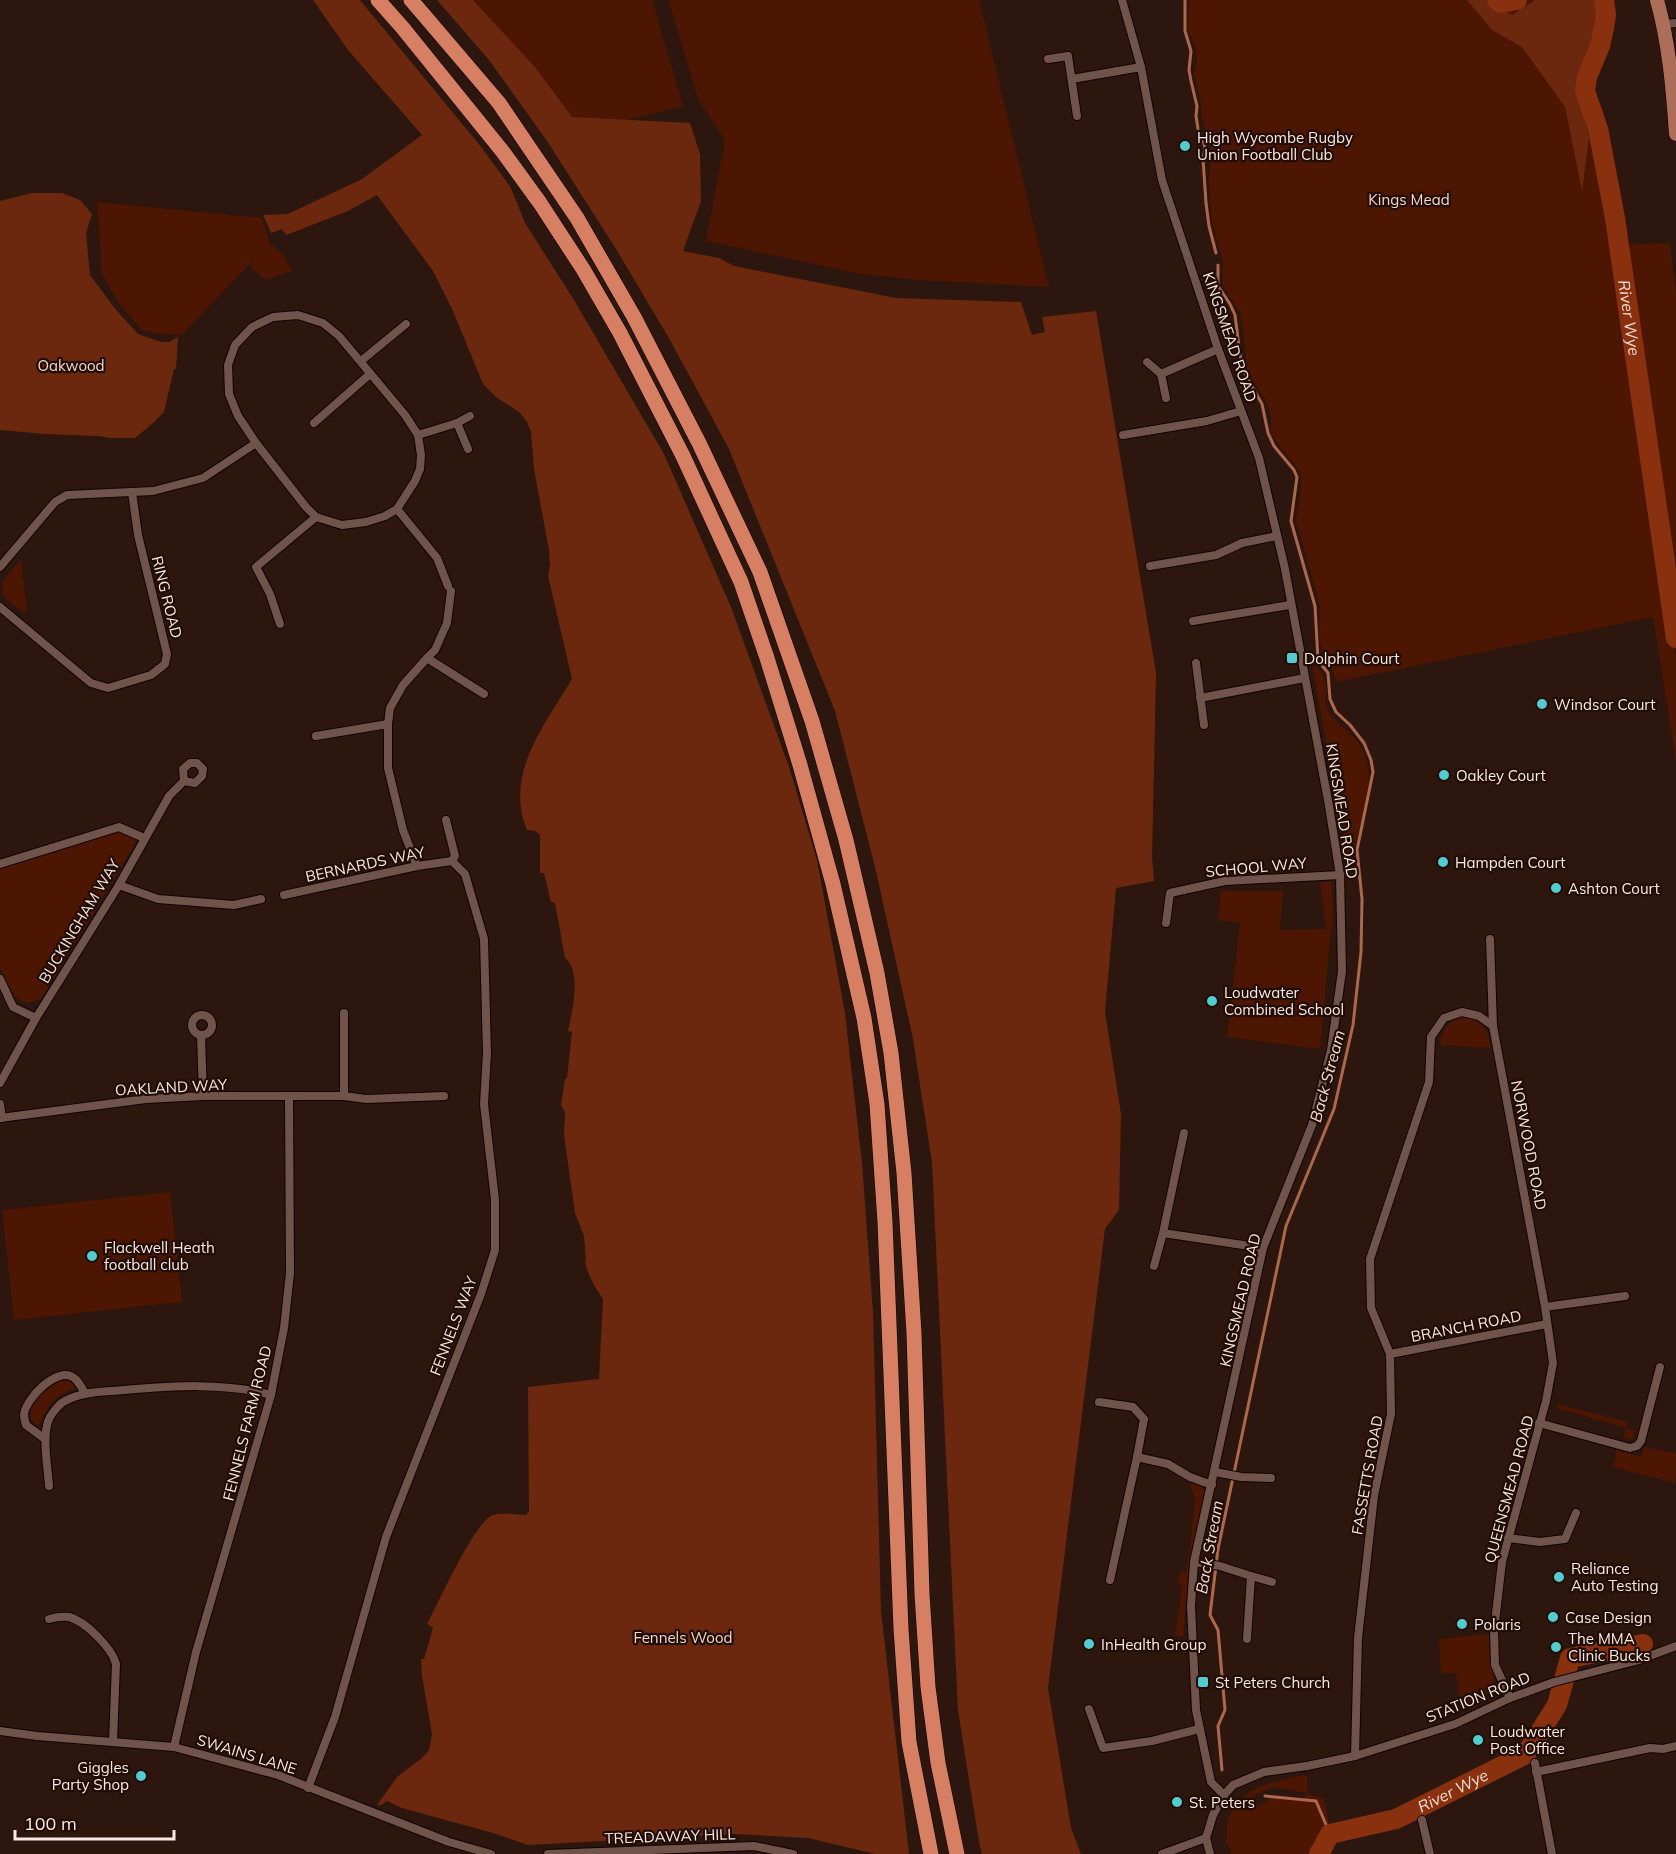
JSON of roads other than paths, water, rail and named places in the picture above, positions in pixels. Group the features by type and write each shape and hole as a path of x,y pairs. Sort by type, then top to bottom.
{"highway":[{"path":"378,0 503,152 534,194 583,269 620,333 683,456 741,582 800,765 833,884 864,1018 877,1104 885,1222 902,1640 909,1742 932,1854"},
{"path":"411,0 505,112 577,218 634,317 699,442 760,572 812,721 848,851 877,973 891,1053 904,1173 914,1333 922,1594 928,1688 938,1763 957,1854"}],"main road":[{"path":"1657,0 1670,23 1676,134"}],"street":[{"name":"KINGSMEAD ROAD","path":"1122,0 1141,67 1162,180 1218,350 1259,458 1305,678 1340,875 1342,971 1331,1050 1312,1125 1263,1248 1194,1562 1191,1605 1196,1710 1211,1782 1224,1795"},
{"path":"1048,59 1068,56 1077,116"},
{"path":"1072,79 1141,67"},
{"path":"298,315 323,323 339,336 361,362 405,415 418,435 421,455 420,469 397,509 385,516 366,522 342,525 316,517 256,443 238,416 229,394 228,365 235,345 252,327 273,317 298,315"},
{"path":"361,362 406,324"},
{"path":"1161,374 1218,350"},
{"path":"1147,362 1161,374 1166,398"},
{"path":"314,423 370,374"},
{"path":"1123,435 1207,420 1241,411"},
{"path":"418,435 457,423 470,416"},
{"path":"457,423 468,449"},
{"path":"0,567 54,502 67,495 153,491 203,478 256,443"},
{"name":"RING ROAD","path":"0,607 91,683 108,688 151,675 165,664 167,654 138,535 132,492"},
{"path":"397,509 437,558 449,588 447,623 435,650 403,685 390,708 388,724 388,768 403,830 417,866"},
{"path":"280,624 270,594 256,567 316,517"},
{"path":"1150,566 1216,555 1242,543 1277,536"},
{"path":"1193,621 1290,605"},
{"path":"427,658 484,694"},
{"path":"1196,663 1204,725"},
{"path":"1200,698 1305,678"},
{"path":"315,736 388,724"},
{"name":"BUCKINGHAM WAY","path":"0,1083 36,1018 119,885 169,796 184,781"},
{"path":"446,820 455,856 452,861"},
{"path":"0,864 120,827 144,838"},
{"name":"BERNARDS WAY","path":"284,896 417,866 452,861"},
{"name":"FENNELS WAY","path":"308,1788 335,1717 386,1537 481,1294 495,1250 495,1200 484,1104 487,1053 484,939 465,874 452,861"},
{"name":"SCHOOL WAY","path":"1166,923 1170,892 1225,881 1340,875"},
{"path":"119,885 158,899 234,905 261,899"},
{"name":"NORWOOD ROAD","path":"1491,939 1493,1026 1552,1356"},
{"path":"0,979 13,1007 36,1018"},
{"path":"344,1012 344,1096"},
{"name":"FASSETTS ROAD","path":"1354,1756 1358,1638 1374,1496 1391,1414 1390,1354 1371,1308 1370,1259 1429,1082 1431,1037 1444,1017 1462,1012 1479,1016 1493,1026"},
{"path":"201,1035 203,1096"},
{"name":"OAKLAND WAY","path":"1,1118 146,1099 203,1096 344,1096 366,1099 444,1096"},
{"name":"FENNELS FARM ROAD","path":"174,1747 196,1652 272,1395 284,1328 290,1273 289,1097"},
{"path":"0,1104 1,1118"},
{"path":"1154,1266 1184,1133"},
{"path":"1163,1233 1263,1248"},
{"path":"1545,1307 1625,1296"},
{"name":"BRANCH ROAD","path":"1390,1354 1547,1324"},
{"name":"QUEENSMEAD ROAD","path":"1510,1698 1495,1665 1494,1631 1502,1562 1552,1370 1552,1356"},
{"path":"1539,1423 1634,1448 1641,1441 1660,1366"},
{"path":"45,1439 26,1425 24,1415 28,1404 42,1387 55,1377 64,1374 74,1377 85,1394"},
{"path":"49,1486 46,1427 50,1417 63,1401 85,1394 178,1386 255,1390 272,1395"},
{"path":"1099,1402 1133,1407 1144,1419 1110,1580"},
{"path":"1137,1457 1168,1464 1190,1477 1212,1485"},
{"path":"1215,1472 1241,1477 1271,1478"},
{"path":"1508,1538 1540,1542 1565,1539 1576,1513"},
{"path":"1194,1562 1220,1566 1272,1582"},
{"path":"1247,1639 1251,1576"},
{"path":"49,1619 68,1617 77,1620 114,1655 116,1671 113,1741"},
{"name":"STATION ROAD","path":"1224,1795 1233,1785 1264,1772 1354,1756 1455,1724 1510,1698 1554,1682 1639,1660 1676,1646"},
{"path":"1089,1709 1103,1748 1152,1741 1199,1729"},
{"name":"SWAINS LANE","path":"0,1731 174,1747 278,1775 449,1842 491,1854"},
{"path":"1552,1854 1536,1768 1650,1748 1663,1749 1676,1746"},
{"path":"1210,1854 1206,1839 1213,1815 1224,1795"},
{"path":"1422,1820 1430,1854"},
{"path":"1162,1854 1206,1839"},
{"name":"TREADAWAY HILL","path":"548,1854 754,1846 793,1854"}],"waterway":[{"name":"Back Stream","path":"1185,0 1185,31 1191,51 1189,70 1197,106 1198,129 1205,148 1203,159 1206,203 1216,253"},
{"name":"River Wye","path":"1497,0 1501,3 1517,0"},
{"name":"River Wye","path":"1604,0 1606,15 1604,28 1600,46 1587,77 1585,91 1598,129 1615,218 1676,638"},
{"name":"Back Stream","path":"1218,265 1218,286 1235,315 1240,355 1246,376 1262,404 1268,433 1274,446 1297,477 1291,521 1315,606 1318,660 1328,673 1330,699 1336,712 1364,743 1373,772 1357,850 1362,899 1361,952 1353,1025 1334,1109 1286,1226 1218,1549 1210,1615 1218,1630 1225,1710 1218,1726 1222,1770"},
{"name":"River Wye","path":"1319,1854 1330,1834 1396,1819 1526,1754 1557,1705 1570,1658 1643,1644"},
{"path":"1265,1796 1316,1801 1330,1834"}],"place":[{"name":"High Wycombe Rugby Union Football Club","path":"1185,146"},
{"name":"Dolphin Court","path":"1292,658"},
{"name":"Windsor Court","path":"1542,704"},
{"name":"Oakley Court","path":"1444,775"},
{"name":"Hampden Court","path":"1443,862"},
{"name":"Ashton Court","path":"1556,888"},
{"name":"Loudwater Combined School","path":"1212,1001"},
{"name":"Flackwell Heath football club","path":"92,1256"},
{"name":"Reliance Auto Testing","path":"1559,1577"},
{"name":"Case Design","path":"1553,1617"},
{"name":"Polaris","path":"1462,1624"},
{"name":"InHealth Group","path":"1089,1644"},
{"name":"The MMA Clinic Bucks","path":"1556,1647"},
{"name":"St Peters Church","path":"1203,1682"},
{"name":"Loudwater Post Office","path":"1478,1740"},
{"name":"Giggles Party Shop","path":"141,1776"},
{"name":"St. Peters","path":"1177,1802"}],"park label":[{"name":"Kings Mead","path":"1409,199"},
{"name":"Oakwood","path":"71,365"},
{"name":"Fennels Wood","path":"683,1637"}]}
